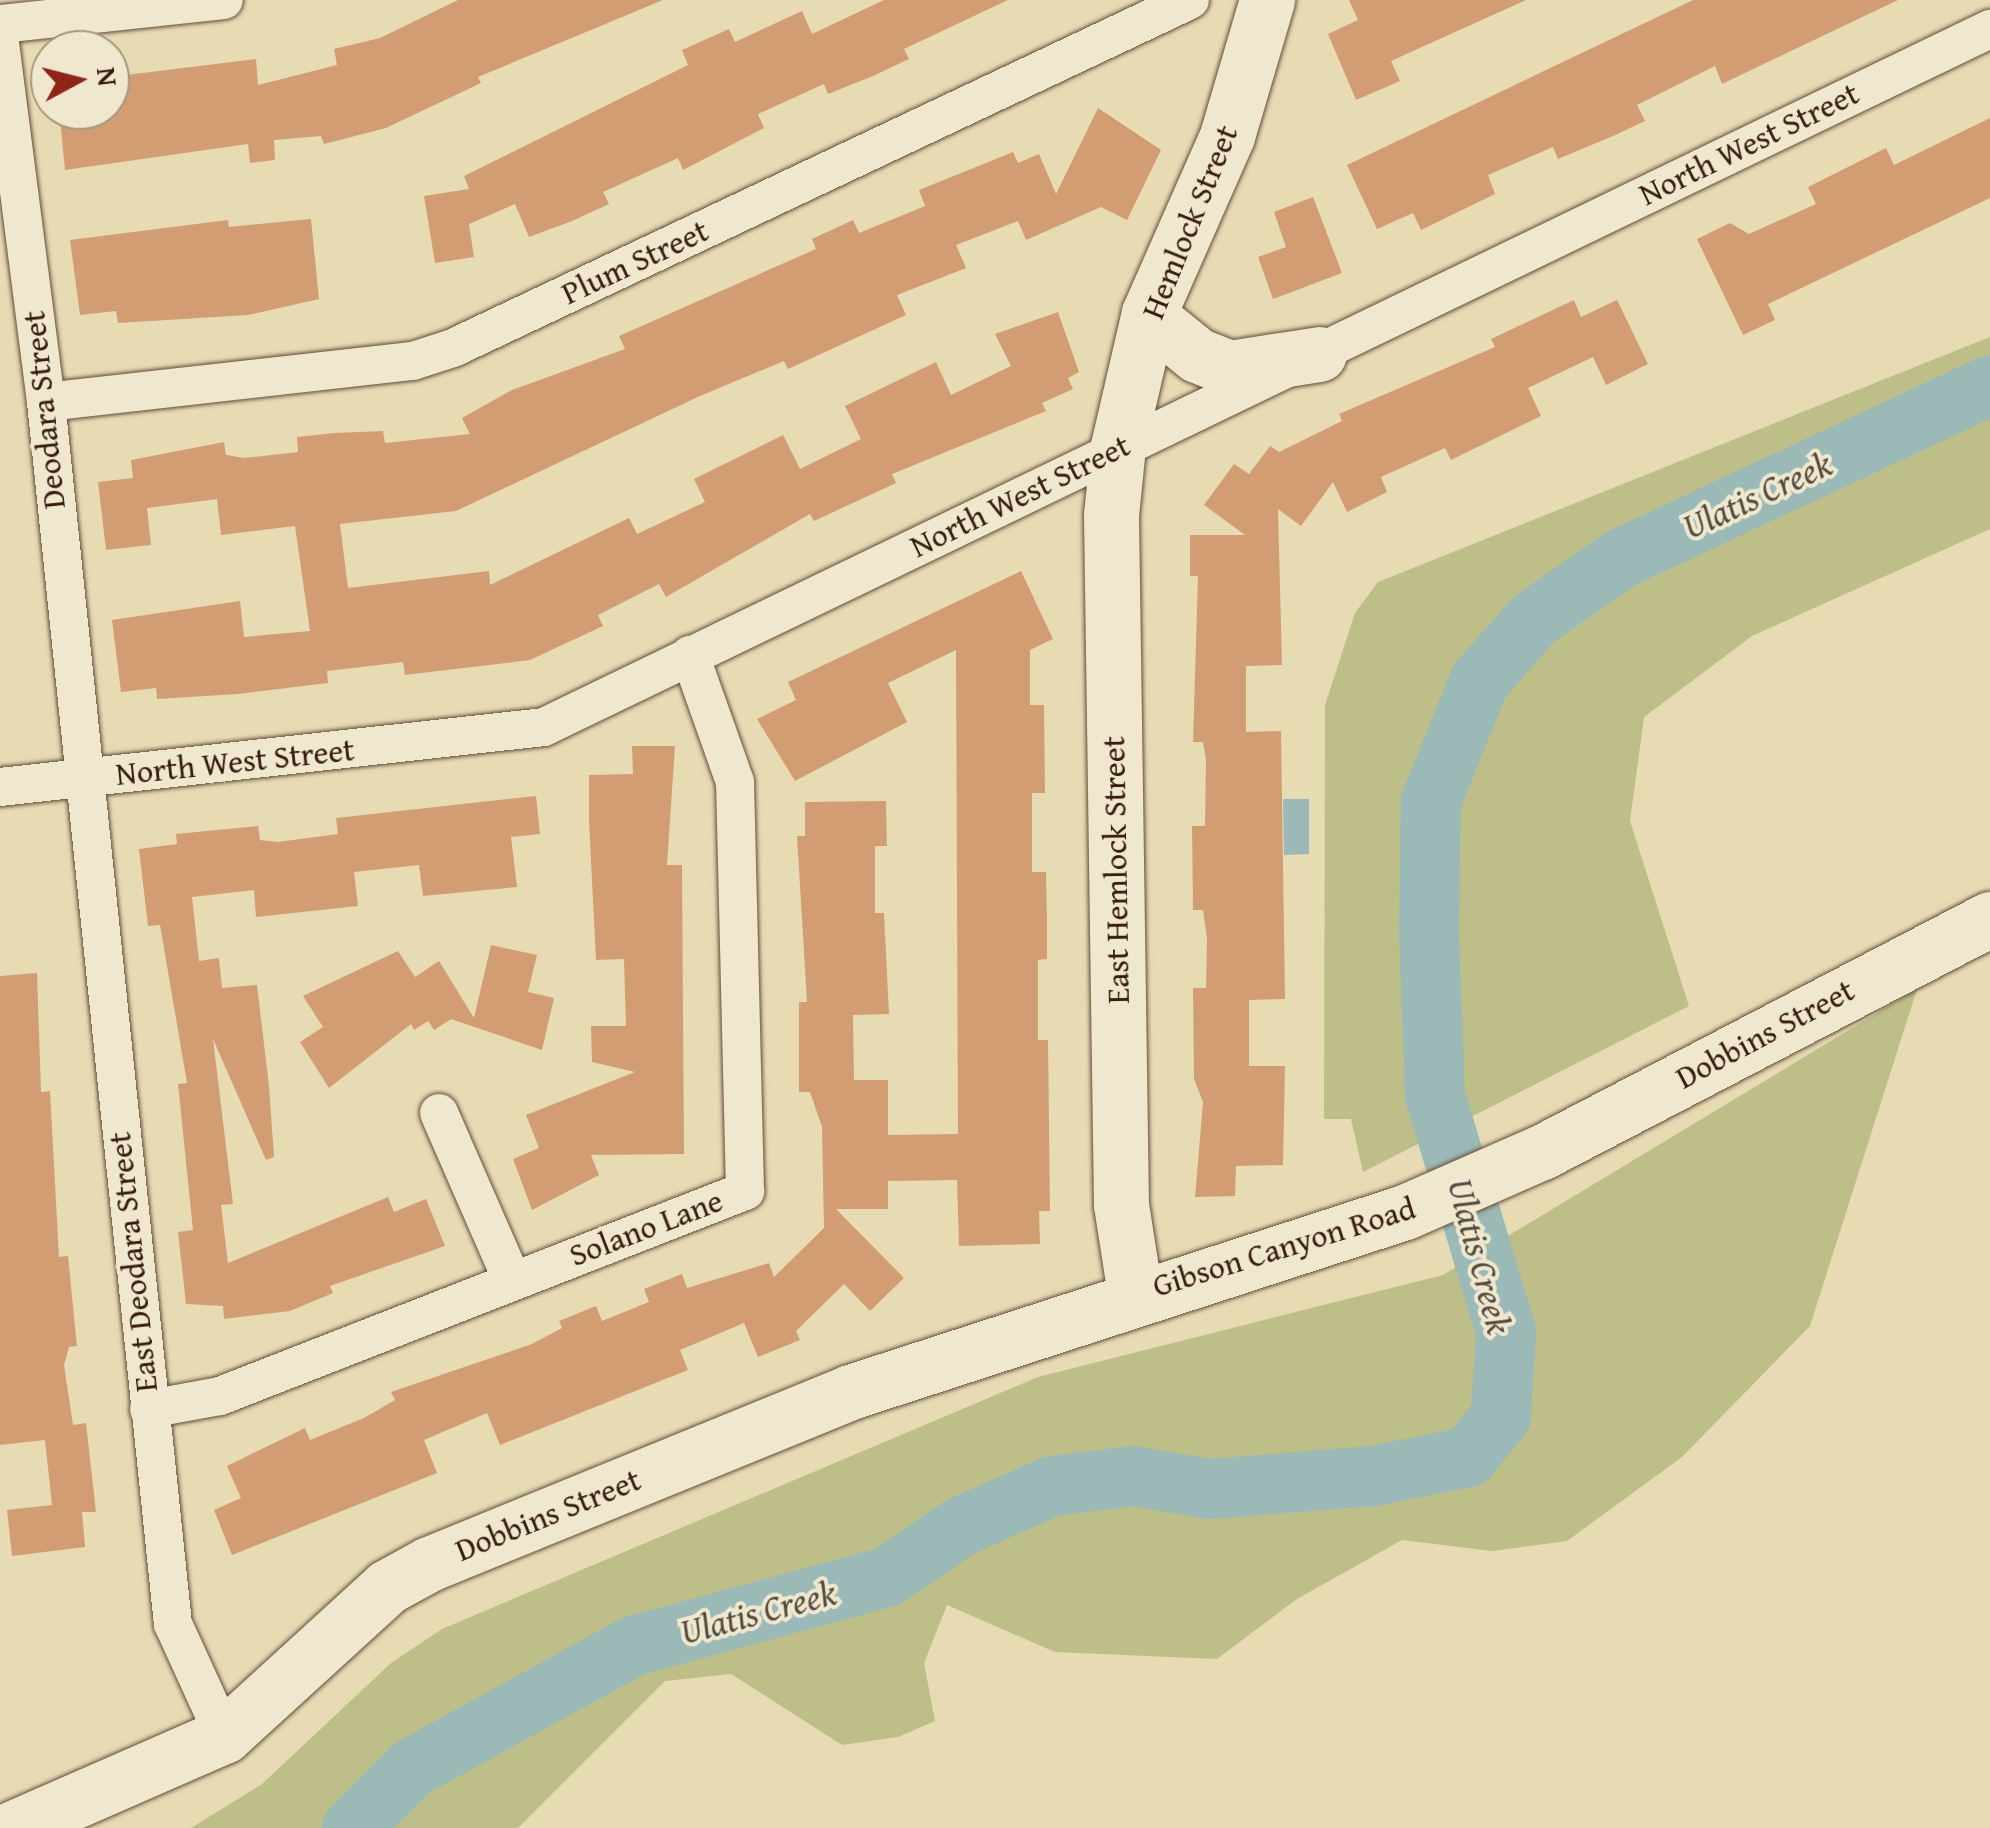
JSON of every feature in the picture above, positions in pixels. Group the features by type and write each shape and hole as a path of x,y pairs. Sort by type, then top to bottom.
{"main road":[{"name":"Hemlock Street","path":"1118,446 1148,316 1227,136 1267,0"},
{"path":"1148,316 1197,356 1230,368 1319,354"},
{"name":"East Hemlock Street","path":"1118,446 1111,515 1121,1186 1135,1294"},
{"name":"Dobbins Street","path":"1542,1152 1990,920"},
{"name":"Gibson Canyon Road","path":"1135,1294 1404,1212 1542,1152"},
{"name":"Dobbins Street","path":"14,1828 224,1736 387,1587 429,1564 850,1392 1135,1294"}],"street":[{"path":"0,24 224,0"},
{"name":"Plum Street","path":"46,402 413,361 453,348 1190,0"},
{"name":"North West Street","path":"0,787 544,728 1118,446 1319,354 1990,29"},
{"name":"Deodara Street","path":"0,44 46,402 79,778"},
{"name":"Solano Lane","path":"149,1410 220,1396 746,1191 735,782 690,655"},
{"name":"East Deodara Street","path":"79,778 174,1624 224,1736"},
{"path":"439,1112 512,1280"}],"green space":[{"path":"1990,337 1990,529 1752,636 1644,717 1630,821 1689,1006 1363,1172 1351,1119 1324,1119 1325,705 1355,613 1378,582"},
{"path":"1917,989 1810,1326 1682,1457 1567,1541 1492,1551 1402,1540 1297,1599 1217,1659 1055,1652 947,1605 924,1663 935,1721 898,1737 842,1745 731,1674 665,1681 518,1828 191,1828 262,1784 391,1663 442,1629 1038,1377 1443,1275"}],"water":[{"path":"1283,799 1309,799 1309,854 1284,855"}],"building":[{"path":"458,0 663,0 478,77 481,83 386,128 324,144 321,136 274,140 275,160 250,163 248,144 65,170 61,130 130,130 130,75 256,59 258,85 337,65 334,49 380,38"},
{"path":"884,0 1008,0 904,49 909,59 873,76 828,94 824,84 758,114 764,128 683,170 678,158 603,192 609,204 572,221 529,237 515,204 469,224 474,257 435,263 424,196 469,189 464,176 688,65 682,50 729,29 735,42 802,11 812,34"},
{"path":"1349,0 1526,0 1391,61 1400,81 1356,100 1328,34 1358,20"},
{"path":"1693,0 1898,0 1722,84 1715,66 1637,105 1645,121 1613,136 1558,159 1553,147 1488,175 1495,194 1421,230 1413,213 1377,229 1347,165"},
{"path":"1098,108 1161,150 1127,220 1101,207 1026,240 1018,221 956,245 966,268 897,295 906,315 788,369 784,361 700,396 456,511 340,524 348,588 489,571 490,585 629,518 637,534 705,502 694,479 783,435 800,469 861,439 845,406 936,362 951,395 1011,366 995,334 1058,312 1079,372 1068,378 1073,389 1042,403 1046,411 892,474 896,483 814,521 810,514 666,597 659,584 598,615 603,626 530,660 405,675 403,662 327,671 328,683 238,694 157,699 156,688 121,692 112,620 240,601 244,637 310,631 295,526 221,535 217,499 147,508 151,545 106,550 98,482 133,478 131,460 224,442 226,455 244,458 298,452 297,437 335,433 383,431 385,443 470,434 462,418 512,390 625,349 619,336 816,249 812,239 853,220 859,233 925,206 919,190 1013,152 1018,163 1039,154 1056,194"},
{"path":"1990,118 1990,198 1768,304 1775,320 1743,335 1697,239 1730,223 1749,234 1816,204 1808,187 1886,148 1894,165"},
{"path":"1313,197 1342,273 1273,299 1258,257 1286,247 1274,212"},
{"path":"311,219 319,299 248,315 118,323 116,311 80,315 70,240 228,220 229,227"},
{"path":"1574,300 1581,317 1617,300 1648,364 1606,385 1593,357 1528,388 1541,416 1451,460 1445,448 1381,477 1387,492 1347,512 1333,482 1301,526 1278,509 1282,665 1246,666 1246,732 1281,731 1285,999 1249,1000 1249,1066 1285,1066 1283,1165 1236,1166 1235,1196 1195,1197 1203,1102 1194,1079 1193,988 1206,988 1207,939 1203,910 1193,910 1192,826 1205,826 1206,760 1203,742 1193,742 1198,576 1190,576 1190,535 1245,535 1204,505 1234,464 1249,474 1270,446 1279,452 1342,421 1339,414 1495,347 1491,339"},
{"path":"1021,571 1053,639 1030,650 1030,705 1044,705 1045,793 1032,793 1032,872 1046,872 1047,920 1047,959 1038,960 1038,1040 1048,1040 1050,1211 1039,1211 1040,1244 959,1246 957,1180 888,1181 888,1209 836,1209 904,1278 870,1311 844,1284 796,1331 800,1340 758,1357 744,1323 680,1350 688,1370 500,1445 487,1413 424,1440 437,1473 232,1555 214,1510 241,1498 227,1466 305,1428 310,1440 364,1418 395,1400 391,1392 532,1344 562,1328 559,1321 596,1306 602,1321 649,1302 644,1289 682,1274 687,1288 769,1263 774,1277 824,1228 822,1127 810,1092 799,1092 799,1002 807,1002 797,836 805,836 805,802 886,801 887,846 875,846 875,913 884,913 889,1014 853,1015 854,1080 888,1080 888,1135 958,1134 956,650 888,683 907,722 795,781 757,719 796,700 788,682"},
{"path":"632,746 675,746 667,865 682,865 684,1154 591,1155 599,1175 532,1210 513,1159 539,1148 526,1115 635,1072 592,1062 591,1026 626,1026 624,959 596,960 589,821 589,775 633,774"},
{"path":"536,796 540,834 511,837 517,887 423,896 419,865 354,872 358,906 256,917 254,890 192,897 199,961 219,958 222,988 257,985 269,1086 274,1157 266,1160 213,1039 233,1204 221,1205 228,1263 388,1197 394,1212 426,1199 445,1246 330,1286 333,1293 290,1311 224,1319 223,1306 186,1304 178,1232 193,1230 178,1084 187,1083 160,925 148,926 139,849 177,844 176,834 258,826 260,840 278,842 338,834 336,818"},
{"path":"491,945 537,955 528,992 554,998 542,1050 451,1019 434,1030 428,1021 414,1030 411,1024 329,1088 300,1042 323,1027 303,996 398,951 415,977 439,961 474,1018"},
{"path":"37,973 41,1092 50,1091 59,1257 68,1256 77,1346 69,1347 64,1365 73,1425 86,1423 96,1512 82,1512 85,1547 12,1556 7,1510 52,1505 45,1440 0,1445 0,976"}],"waterway":[{"name":"Ulatis Creek","path":"352,1828 412,1768 633,1646 887,1577 960,1527 1052,1486 1133,1476 1210,1489 1373,1476 1468,1457 1501,1416 1506,1332 1435,1096 1429,929 1431,801 1479,682 1533,620 1622,558 1990,386"}]}
